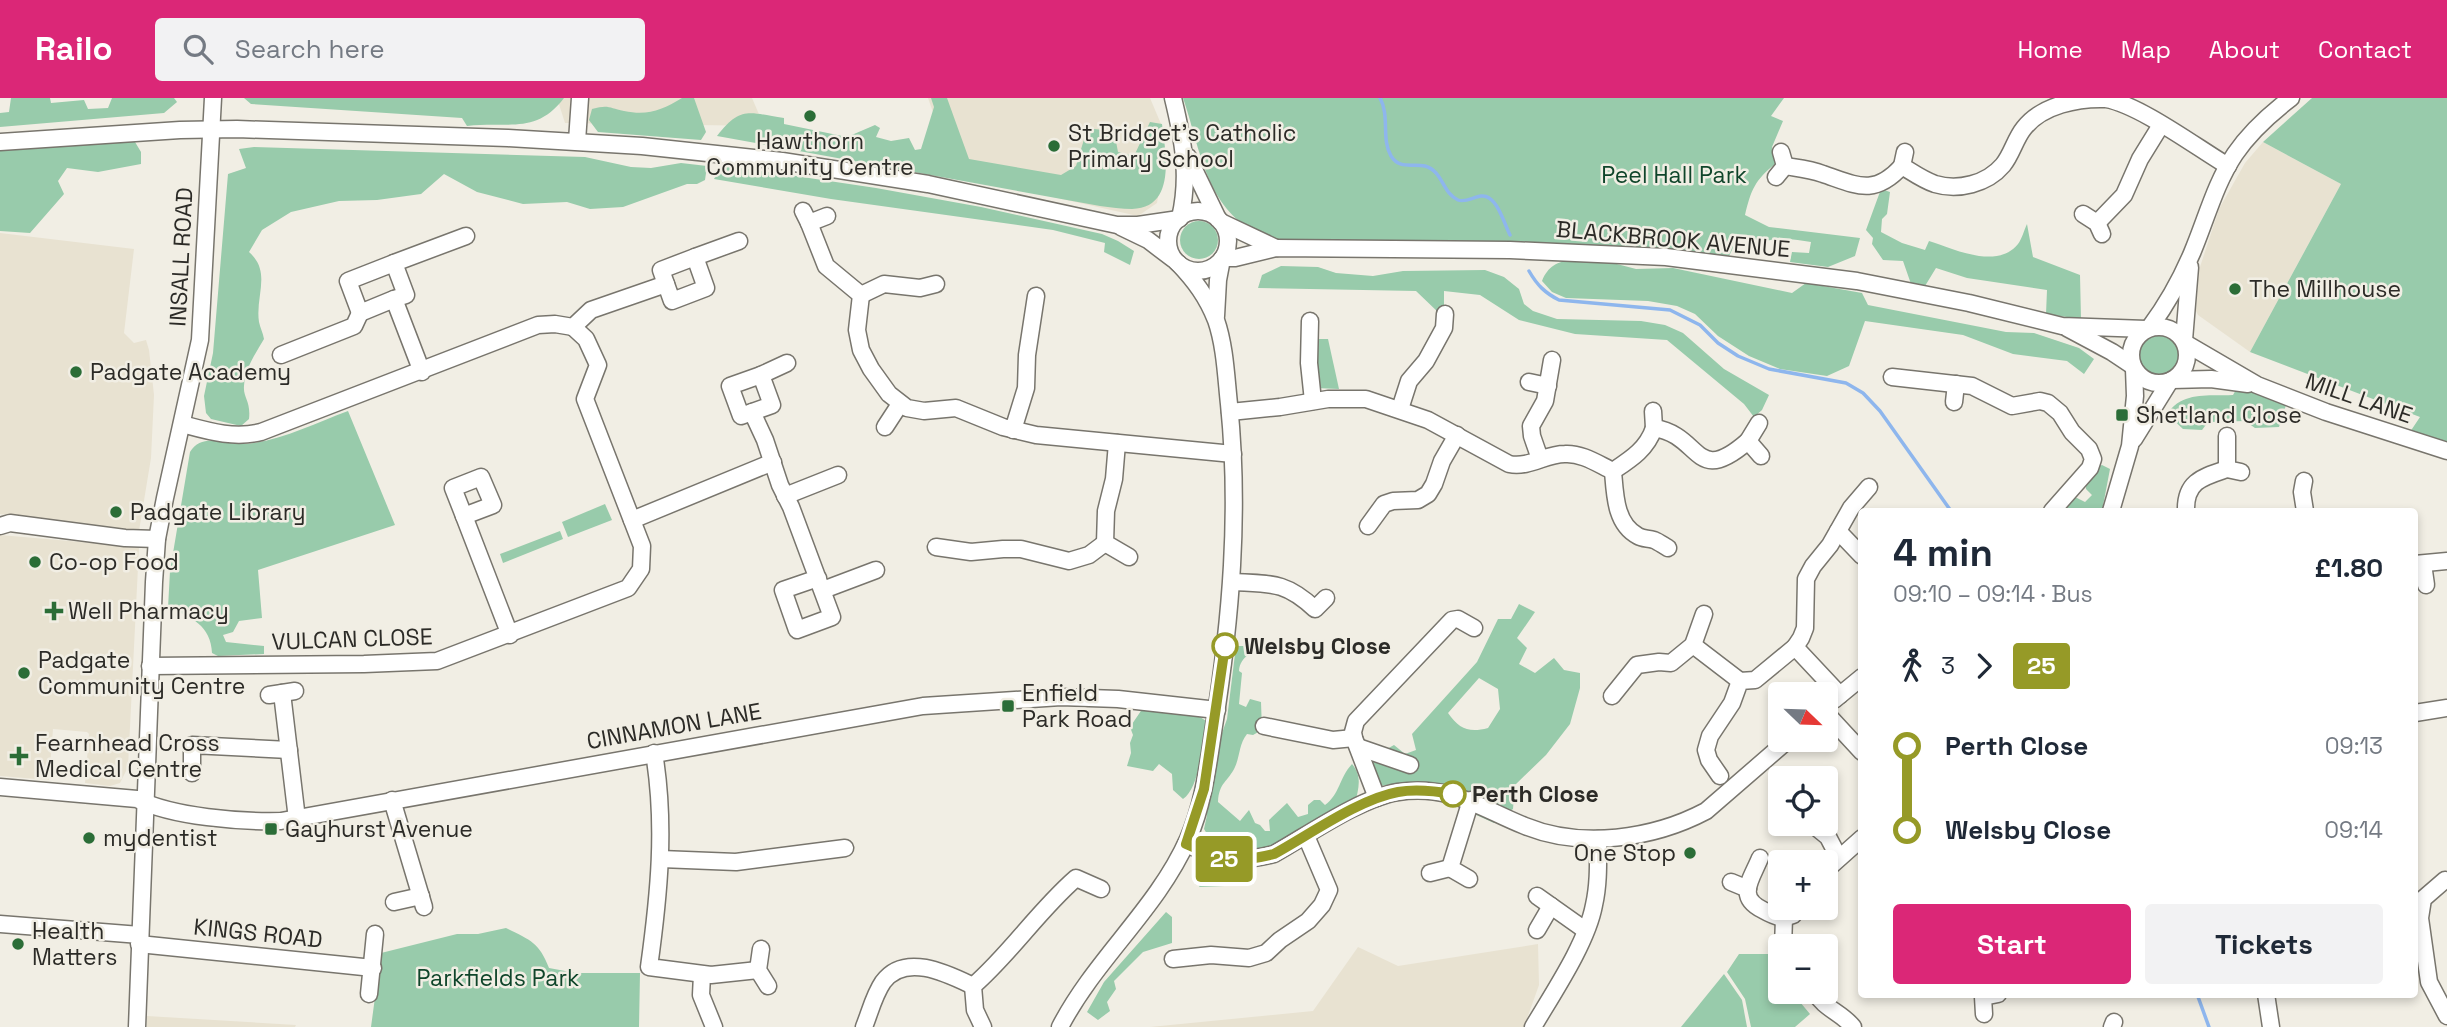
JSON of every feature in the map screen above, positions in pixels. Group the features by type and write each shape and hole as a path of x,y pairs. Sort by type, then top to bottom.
{"street":[{"name":"INSALL ROAD","path":"137,1027 144,803 158,539 200,340 213,98"},
{"path":"577,141 580,98"},
{"path":"1060,1027 1079,993 1167,880 1186,844 1204,789 1217,710 1232,582 1234,502 1230,412 1217,322 1218,281 1228,242 1185,152 1173,98"},
{"path":"2112,508 2130,446 2136,396 2131,349 2134,341 2148,328 2172,294 2192,255 2228,166 2258,125 2291,98"},
{"path":"1781,165 1866,187 1881,183 1903,159 1935,184 1955,187 1978,183 2003,164 2030,121 2051,102 2108,99 2128,106 2228,166"},
{"path":"2094,224 2124,195 2140,159 2161,125"},
{"path":"0,142 212,129 577,141 722,153 928,184 1117,225 1138,225 1179,218 1196,212 1204,212 1220,221"},
{"path":"1185,152 1185,188 1179,218 1168,239 1169,246 1176,262 1202,291 1217,322"},
{"path":"827,216 806,217 826,266 861,295"},
{"name":"BLACKBROOK AVENUE","path":"1220,221 1276,248"},
{"path":"1117,225 1148,240 1185,268 1201,271 1223,259"},
{"path":"360,313 348,281 466,236"},
{"path":"695,257 706,288 672,301 661,270 695,257 739,241"},
{"name":"BLACKBROOK AVENUE","path":"1223,259 1276,248 1559,251 1691,260 1869,283 1969,303 2062,326 2148,328"},
{"path":"2184,342 2192,255"},
{"path":"281,355 354,326 360,313 406,295 394,263"},
{"path":"861,295 884,284 920,288 939,283"},
{"path":"182,424 218,433 250,435 422,372 538,325 573,327 591,310 666,284"},
{"path":"861,295 857,330 861,350 889,394 900,404 915,410 956,408 1013,430 1049,437 1233,454"},
{"path":"1013,430 1026,388 1027,355 1036,296"},
{"path":"394,299 422,372"},
{"path":"1311,319 1309,363 1313,401"},
{"path":"1400,409 1409,381 1426,361 1448,325"},
{"name":"BLACKBROOK AVENUE","path":"2062,326 2112,352 2133,367"},
{"name":"VULCAN CLOSE","path":"150,666 425,663 449,659 628,588 638,576 643,554 585,399 597,365 586,339 573,327"},
{"path":"2130,446 2171,380 2184,368 2187,351 2179,334 2166,327 2148,328"},
{"name":"MILL LANE","path":"2184,342 2257,385 2326,412 2447,451"},
{"path":"1540,459 1531,426 1545,401 1552,360"},
{"path":"761,374 772,405 741,416 730,386 787,363"},
{"path":"2133,367 2146,380 2162,383 2171,380"},
{"path":"1892,377 1977,387 2012,406 2039,401 2056,407 2072,432 2093,456 2080,490 2056,508"},
{"name":"MILL LANE","path":"2171,380 2211,379 2257,385"},
{"path":"1529,382 1548,386"},
{"path":"1954,402 1956,384"},
{"path":"1230,412 1354,398 1428,419 1509,464 1522,465 1557,454 1572,454 1613,471"},
{"path":"884,427 900,404"},
{"path":"1613,471 1641,451 1649,440 1654,428 1653,411"},
{"path":"752,412 820,584 876,570"},
{"path":"1654,428 1677,436 1701,457 1711,461 1726,459 1748,442 1759,424"},
{"path":"1367,527 1384,504 1418,500 1432,489 1442,461 1457,435"},
{"path":"2186,508 2188,491 2194,484 2201,479 2234,471 2227,436"},
{"path":"1748,442 1761,456"},
{"path":"1105,543 1105,519 1118,443"},
{"path":"632,520 773,462"},
{"path":"1613,471 1616,501 1624,524 1637,536 1660,539"},
{"path":"785,496 838,475"},
{"path":"2304,481 2302,492 2305,508"},
{"path":"1693,645 1740,681 1755,680 1795,647 1805,628 1805,579 1851,508 1869,487"},
{"path":"464,516 510,635"},
{"path":"0,526 10,523 125,538 158,539"},
{"path":"1838,531 1858,552"},
{"path":"934,547 971,552 1021,549 1069,561 1089,555 1105,543"},
{"path":"1105,543 1129,557"},
{"path":"2426,585 2419,564 2447,561"},
{"path":"1232,582 1283,586 1315,609 1326,598"},
{"path":"1612,695 1637,664 1671,663 1693,645 1704,614"},
{"path":"1377,798 1353,732 1356,721 1451,620 1458,619 1474,628"},
{"path":"1795,647 1840,695 1858,680"},
{"path":"1720,776 1706,750 1710,736 1732,703 1740,681"},
{"path":"282,693 298,819"},
{"name":"CINNAMON LANE","path":"0,786 125,798 167,809 267,821 298,819 885,712 1037,697 1092,698 1217,710"},
{"path":"2418,713 2447,708"},
{"path":"1838,725 1858,747"},
{"path":"1264,726 1356,742 1410,765"},
{"path":"192,773 192,745 289,750"},
{"path":"1186,844 1217,858 1256,859 1274,854 1377,798 1398,792 1433,791 1452,793 1538,831 1567,838 1626,836 1697,816 1714,805 1774,752"},
{"path":"654,753 662,812 661,859 649,967 702,975 758,971"},
{"path":"392,800 423,902 394,902"},
{"path":"1450,868 1471,800"},
{"path":"1173,959 1211,955 1250,958 1266,953 1280,940 1308,922 1337,888 1306,836"},
{"path":"1827,836 1854,852 1838,862"},
{"path":"1533,1027 1554,992 1594,907 1598,839"},
{"path":"661,859 736,862 845,848"},
{"path":"1760,858 1747,896 1751,904 1768,913"},
{"path":"1430,873 1450,868 1469,879"},
{"path":"973,986 994,968 1034,918 1076,878 1101,889"},
{"path":"2444,878 2421,903 2419,946 2429,982 2447,1016"},
{"path":"1731,882 1748,889"},
{"path":"1537,896 1585,930"},
{"path":"1537,930 1552,906"},
{"name":"KINGS ROAD","path":"0,924 373,968"},
{"path":"369,994 375,934"},
{"path":"761,949 758,971 768,986"},
{"path":"864,1027 883,982 899,970 928,968 973,986"},
{"path":"702,975 700,984 703,1005 714,1027"},
{"path":"973,986 975,1010 983,1027"},
{"path":"1984,1014 1987,998"},
{"path":"2267,998 2271,1027"},
{"path":"1822,1004 1846,1018 1853,1027"},
{"path":"2441,1027 2447,1023"}],"shaded area":[{"path":"557,98 752,98 764,126 565,123"},
{"name":"St Bridget's Catholic Primary School","path":"928,98 1150,98 1161,124 1163,168 1157,203 1138,216 955,175"},
{"path":"2263,142 2341,184 2250,352 2196,311 2199,270 2219,209 2245,163"},
{"name":"Padgate Academy","path":"0,233 134,249 124,333 134,343 146,340 154,395 151,458 139,531 0,514"},
{"path":"0,535 139,547 128,767 120,783 110,786 85,783 89,734 53,729 49,780 0,776"},
{"path":"1538,944 1539,985 1524,1027 1150,1027 1313,1011 1358,947 1398,966"},
{"path":"147,1016 296,1025 147,1027"}],"green space":[{"path":"11,98 50,98 51,103 84,100 88,109 108,108 112,98 174,98 177,102 164,113 0,127 0,113 9,112"},
{"path":"244,98 564,98 553,110 532,122 467,126 462,118 251,104"},
{"path":"682,98 694,98 706,132 701,140 598,132 589,120 592,109 606,107 648,112 661,109"},
{"path":"931,98 947,98 969,159 1061,175 1076,166 1085,136 1094,129 1114,131 1118,152 1134,156 1150,122 1162,124 1166,164 1162,190 1156,200 1146,206 1132,209 1100,206 717,136 733,119 754,113 784,118 784,124 847,137 875,125 880,128 876,137 891,141 909,138 915,150 921,149 934,107"},
{"name":"Peel Hall Park","path":"1183,98 1784,98 1771,116 1783,121 1772,147 1775,164 1755,186 1745,215 1769,227 1860,238 1855,256 1828,267 1790,262 1792,252 1809,253 1811,242 1784,239 1754,241 1739,236 1729,256 1621,246 1510,242 1283,241 1255,232 1236,218 1224,204 1199,153"},
{"path":"2312,98 2447,98 2447,446 2408,435 2420,417 2250,352 2341,184 2263,142"},
{"path":"135,142 141,152 141,164 98,172 67,168 58,181 64,194 30,233 0,231 0,149 65,143"},
{"path":"254,147 585,157 631,167 651,168 681,163 707,166 705,180 697,184 687,184 623,207 590,209 567,202 523,204 477,192 444,174 421,194 377,200 339,201 291,212 262,230 249,252 260,268 258,312 264,339 246,373 244,390 249,419 241,426 211,419 206,413 204,396 213,353 228,174 246,168 239,149"},
{"path":"721,165 981,207 1102,234 1134,251 1130,265 1104,252 1105,243 1053,230 831,199 714,179"},
{"path":"1881,189 1890,192 1881,232 1902,243 1925,250 1929,241 1975,255 1999,256 2018,244 2027,224 2033,257 2080,275 2081,319 2046,314 2047,290 1967,278 1936,268 1925,286 1911,284 1903,261 1883,260 1872,244 1873,238 1866,230"},
{"path":"1199,221 1212,227 1218,240 1212,253 1199,259 1186,253 1180,240 1186,227"},
{"path":"1573,259 1613,263 1636,269 1673,268 1792,293 1806,283 1862,293 1868,305 2006,332 2034,333 2079,348 2094,359 2084,374 2067,361 2013,354 1963,335 1865,321 1849,366 1827,376 1780,369 1749,356 1718,336 1695,314 1677,306 1648,301 1566,298 1552,292 1542,281 1544,276 1554,266"},
{"path":"1281,266 1318,267 1336,273 1373,276 1403,271 1485,270 1504,277 1519,289 1524,304 1533,311 1557,319 1641,321 1665,325 1683,333 1724,369 1769,395 1762,410 1754,417 1744,404 1667,340 1575,334 1519,320 1480,295 1444,291 1444,312 1440,314 1416,291 1258,288 1262,275"},
{"path":"2159,335 2173,341 2179,355 2173,369 2159,375 2145,369 2139,355 2145,341"},
{"path":"1316,339 1328,339 1339,389 1316,388"},
{"path":"2238,386 2286,405 2279,427 2255,428 2245,421 2208,422 2202,430 2183,429 2167,414 2180,401 2197,396 2233,395"},
{"path":"348,411 395,525 258,570 262,618 239,621 233,632 223,635 226,642 264,646 264,654 218,656 212,653 204,629 192,619 168,608 170,571 190,452 201,442 207,441 244,444 270,440"},
{"path":"2099,466 2110,469 2103,508 2063,508 2072,498 2085,502 2092,495 2086,489 2087,482"},
{"path":"605,504 612,520 568,537 562,522"},
{"path":"560,531 563,539 503,563 500,554"},
{"path":"1519,604 1535,612 1517,638 1527,648 1519,664 1535,673 1554,658 1564,670 1580,673 1580,688 1570,724 1546,755 1515,785 1513,809 1494,823 1474,814 1445,790 1427,783 1408,782 1380,786 1369,759 1394,745 1405,754 1416,750 1412,734 1477,662 1498,619 1511,619","holes":["1479,678 1498,689 1500,709 1488,728 1465,728 1456,723 1448,713"]},
{"path":"1236,646 1266,646 1245,658 1239,671 1242,673 1239,704 1246,707 1250,699 1261,702 1262,730 1253,735 1247,734 1244,738 1235,767 1220,790 1218,802 1240,821 1249,810 1255,823 1265,831 1270,831 1269,820 1287,803 1298,817 1308,814 1308,805 1314,800 1320,800 1325,805 1330,801 1352,764 1359,778 1355,804 1260,851 1234,851 1218,846 1204,829 1206,799 1227,719"},
{"path":"1145,705 1193,712 1206,721 1197,774 1189,793 1183,799 1173,790 1172,774 1159,764 1153,771 1127,766 1133,735 1130,727"},
{"path":"1251,867 1250,885 1199,887 1210,869"},
{"path":"1166,912 1172,917 1172,943 1143,952 1114,981 1116,989 1107,1002 1110,1011 1098,1020 1087,1012 1104,982"},
{"name":"Parkfields Park","path":"506,928 533,943 549,968 576,973 640,973 639,1027 371,1027 381,953 457,934 478,934"},
{"path":"1739,954 1768,954 1768,1004 1802,1004 1810,1014 1795,1027 1751,1027 1745,999 1727,972"},
{"path":"1724,974 1742,1000 1747,1027 1681,1027"}],"waterway":[{"path":"1380,98 1385,112 1386,135 1391,156 1402,165 1425,166 1436,172 1449,192 1458,200 1482,196 1489,198 1499,210 1510,235"},
{"path":"1529,271 1542,288 1559,300 1670,310 1700,325 1718,343 1738,356 1769,369 1846,383 1863,393 1880,411 1949,508"},
{"path":"2198,998 2209,1027"}],"bus line":[{"name":"25","path":"1225,646 1204,789 1186,844 1217,858 1256,859 1274,854 1377,798 1398,792 1433,791 1453,794"}],"place":[{"name":"Hawthorn Community Centre","path":"810,116"},
{"name":"St Bridget's Catholic Primary School","path":"1054,146"},
{"name":"The Millhouse","path":"2235,289"},
{"name":"Padgate Academy","path":"76,372"},
{"name":"Shetland Close","path":"2122,415"},
{"name":"Padgate Library","path":"116,512"},
{"name":"Co-op Food","path":"35,562"},
{"name":"Well Pharmacy","path":"54,611"},
{"name":"Welsby Close","path":"1225,646"},
{"name":"Padgate Community Centre","path":"24,673"},
{"name":"Enfield Park Road","path":"1008,706"},
{"name":"Fearnhead Cross Medical Centre","path":"19,756"},
{"name":"Perth Close","path":"1453,794"},
{"name":"Gayhurst Avenue","path":"271,829"},
{"name":"mydentist","path":"89,838"},
{"name":"One Stop","path":"1690,853"},
{"name":"Health Matters","path":"18,944"}]}
